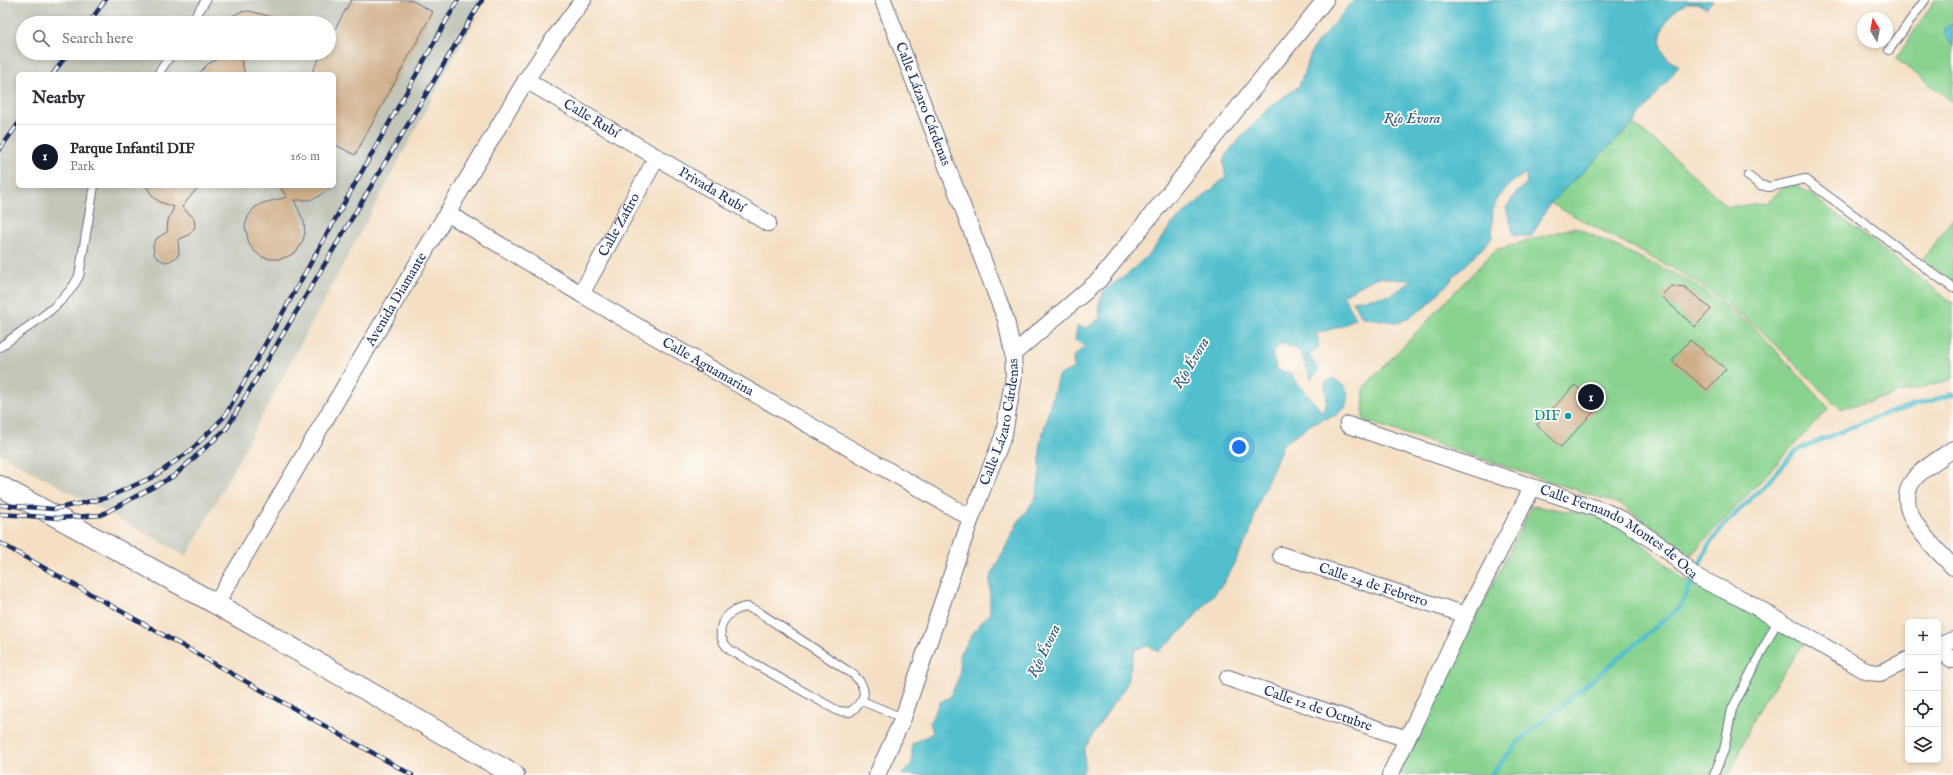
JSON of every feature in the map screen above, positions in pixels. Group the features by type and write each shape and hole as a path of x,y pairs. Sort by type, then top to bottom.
{"street":[{"name":"Avenida Diamante","path":"216,604 526,80 555,37 583,0"},
{"name":"Calle Lázaro Cárdenas","path":"877,775 903,718 971,518 1004,434 1012,395 1013,354 1006,320 883,0"},
{"path":"1013,354 1099,280 1324,0"},
{"name":"Calle Rubí","path":"526,80 657,157"},
{"name":"Privada Rubí","path":"657,157 768,223"},
{"name":"Calle Zafiro","path":"581,294 657,157"},
{"name":"Calle Aguamarina","path":"447,213 581,294 971,518"},
{"name":"Calle Fernando Montes de Oca","path":"1348,425 1604,511 1621,519 1667,550 1695,576 1778,620 1863,669 1874,673 1886,670 1905,661"},
{"path":"1953,449 1914,478 1909,488 1907,498 1908,510 1922,534 1953,567"},
{"path":"0,486 216,604 514,775"},
{"path":"1390,775 1466,615 1532,488"},
{"name":"Calle 24 de Febrero","path":"1281,555 1466,615"},
{"path":"1941,645 1953,640"},
{"path":"1941,652 1953,660"},
{"name":"Calle 12 de Octubre","path":"1228,678 1407,739"}],"lane":[{"path":"196,16 206,0"},
{"path":"1889,50 1925,0"},
{"path":"159,72 167,60"},
{"path":"1748,176 1760,185 1769,187 1805,179 1953,288"},
{"path":"0,347 63,300 73,289 79,276 94,188"},
{"path":"747,607 757,611 854,675 863,686 864,693 862,701 850,712 838,711 730,650 724,644 722,638 721,626 724,618 738,608 747,607"},
{"path":"1714,775 1724,750 1732,709 1778,620"},
{"path":"862,701 903,718"}],"shaded area":[{"path":"0,0 485,0 187,556 0,454"}],"green space":[{"path":"1935,0 1953,0 1953,102 1896,59"},
{"path":"1633,124 1665,149 1728,207 1764,203 1770,200 1783,187 1797,184 1953,303 1953,379 1840,409 1760,329 1694,280 1550,203"},
{"path":"1953,218 1953,283 1922,260"},
{"path":"1575,227 1690,281 1755,328 1829,408 1691,555 1622,505 1363,420 1364,387 1495,250"},
{"path":"1532,506 1612,517 1684,580 1807,639 1757,711 1729,775 1398,775"}],"water":[{"name":"Río Évora","path":"1354,0 1713,1 1706,8 1696,3 1687,4 1680,7 1667,20 1661,36 1661,45 1666,57 1679,66 1633,124 1550,203 1531,237 1514,235 1506,208 1517,192 1527,184 1526,173 1507,187 1499,196 1494,207 1492,238 1424,308 1399,323 1362,317 1352,301 1391,295 1412,281 1377,277 1343,295 1356,318 1342,326 1317,333 1319,347 1309,356 1319,371 1311,379 1300,351 1281,343 1272,354 1277,370 1291,373 1298,384 1322,412 1327,401 1325,383 1333,378 1343,385 1349,394 1345,408 1334,416 1313,423 1283,444 1258,505 1249,535 1223,584 1181,632 1159,651 1149,646 1135,649 1126,686 1084,749 1085,767 1081,775 901,775 912,764 912,744 933,733 930,722 940,702 950,697 960,675 959,656 975,630 990,613 990,578 1017,524 1036,497 1040,472 1040,444 1058,376 1074,368 1073,357 1086,346 1075,340 1077,326 1087,328 1100,318 1099,304 1104,290 1128,274 1151,252 1173,223 1226,177 1223,161 1231,148 1271,106 1299,86 1313,48"},
{"path":"1948,25 1953,25 1953,46 1945,34"}],"building":[{"path":"351,0 411,0 433,12 355,155 336,145 336,72 312,72 318,60 336,60 336,27"},
{"path":"249,11 268,16 232,16 240,12"},
{"path":"216,60 241,60 244,72 200,72 208,64"},
{"path":"147,188 197,188 182,207 194,218 195,227 189,235 178,240 178,256 170,261 165,262 157,258 154,254 153,245 157,238 167,232 168,220 174,207 154,198"},
{"path":"280,188 329,188 318,197 309,200 294,200 304,222 305,233 302,243 297,251 280,259 262,257 254,251 249,244 245,226 248,217 254,208 263,203 287,197"},
{"path":"1671,286 1685,287 1711,309 1695,327 1661,296"},
{"path":"1690,340 1726,369 1707,390 1672,361"},
{"name":"DIF","path":"1575,385 1599,406 1561,447 1537,425"}],"waterway":[{"path":"1491,775 1520,740 1680,607 1708,546 1724,525 1762,488 1797,450 1879,416 1953,394"}],"railway":[{"path":"94,16 105,0"},
{"path":"0,505 54,509 106,498 153,477 190,451 225,416 458,0"},
{"path":"0,514 59,518 101,515 174,476 227,428 482,0"},
{"path":"54,72 63,60"},
{"path":"0,149 16,127"},
{"path":"0,543 412,775"}],"place":[{"name":"Parque Infantil DIF","path":"1591,397"},
{"name":"DIF","path":"1568,416"}]}
